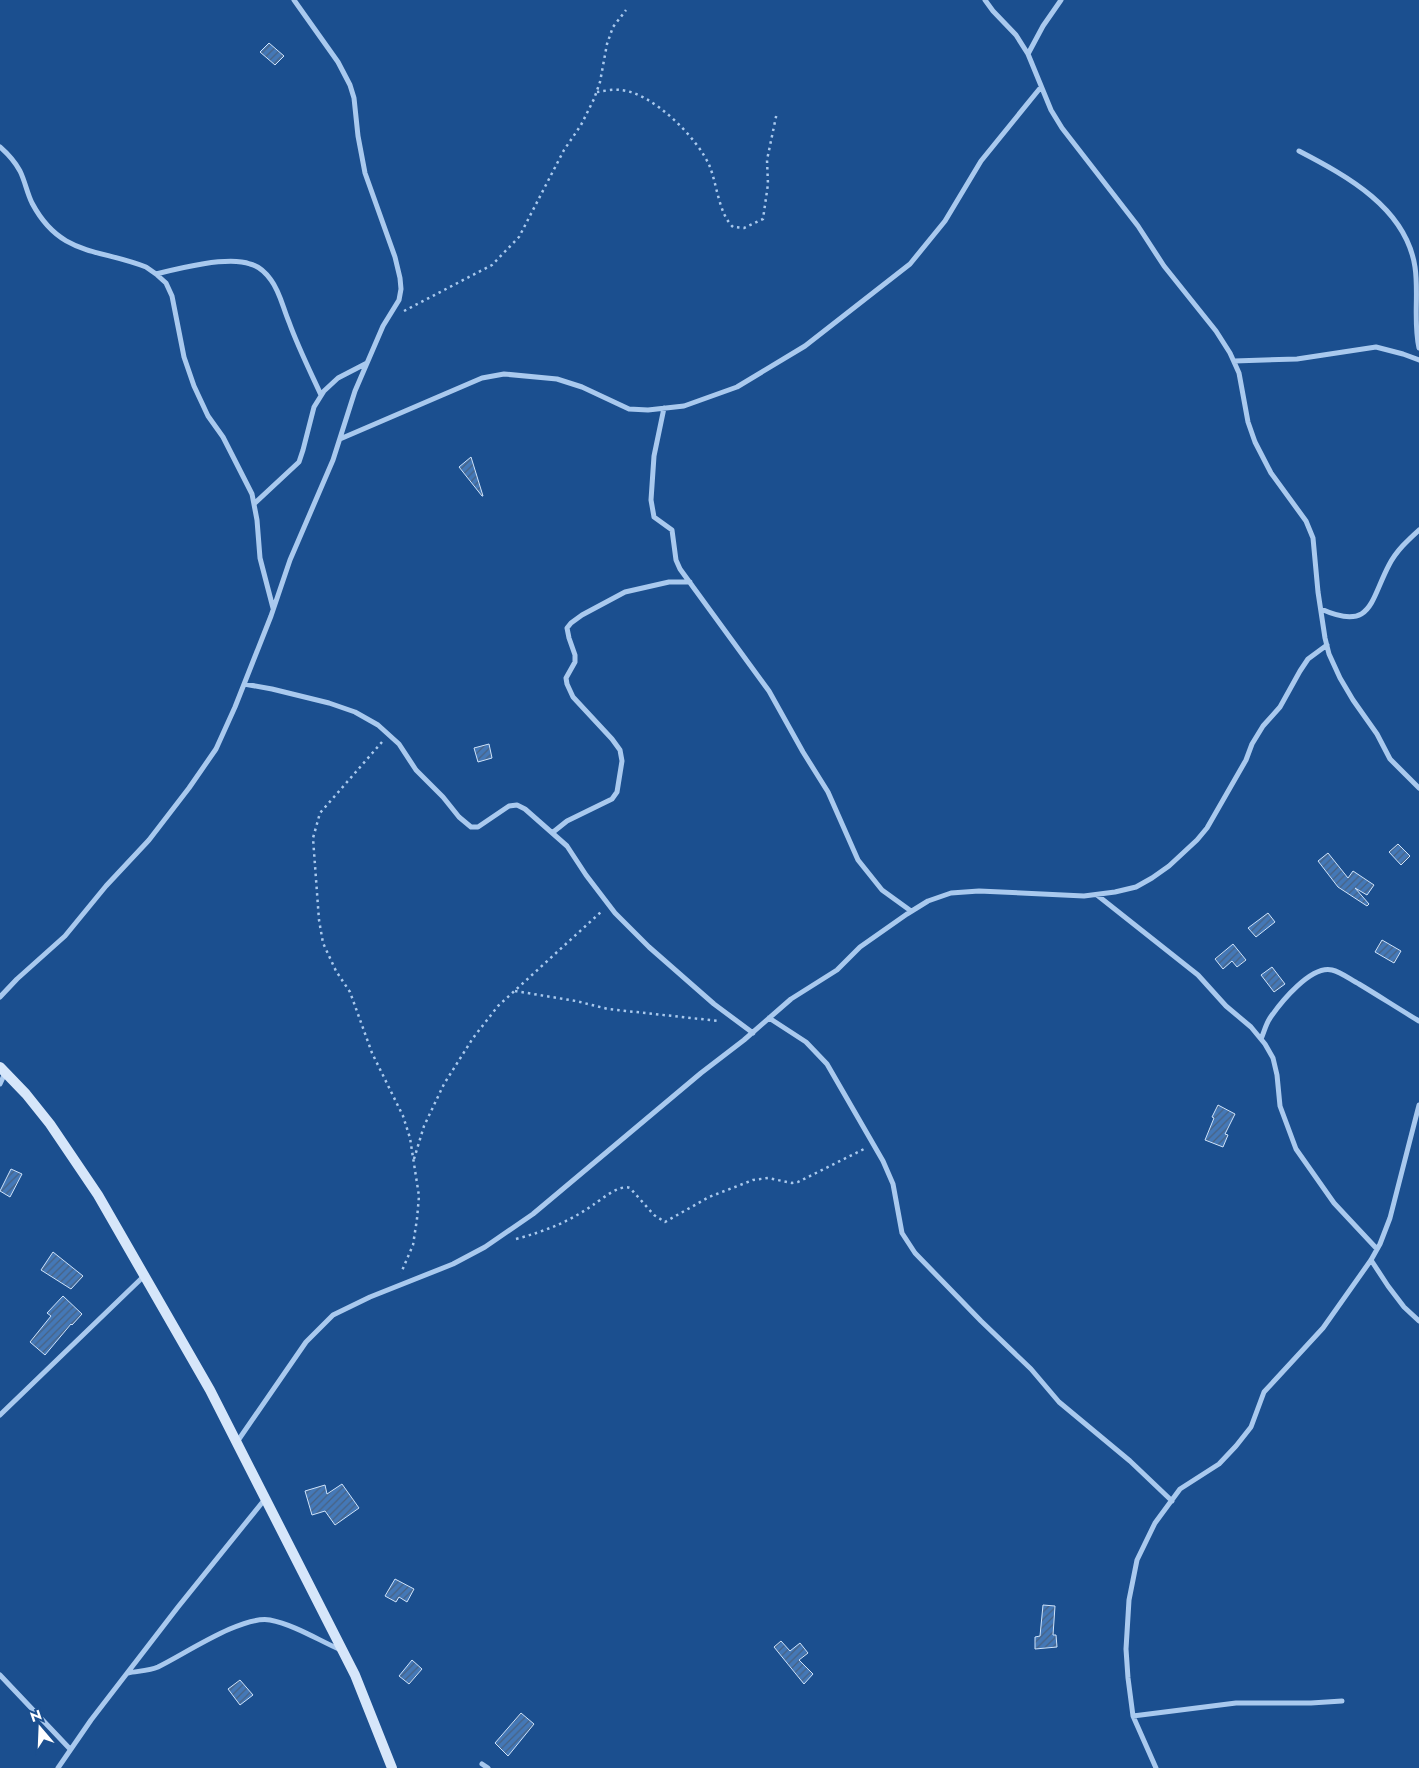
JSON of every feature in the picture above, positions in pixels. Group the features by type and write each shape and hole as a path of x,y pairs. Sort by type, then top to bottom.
{"street":[{"path":"0,997 16,979 66,936 106,886 149,840 216,749 244,684 290,560 333,460 355,391 387,319 399,300 400,278 395,257 364,173 354,98 350,85 338,62 294,0"},
{"path":"985,0 1016,35 1028,54 1051,110 1062,128 1138,226 1164,266 1216,331 1234,361 1239,373 1248,422 1255,442 1271,473 1306,521 1313,538 1318,592 1327,645 1340,678 1390,759 1419,788"},
{"path":"1028,54 1043,26 1062,0"},
{"path":"340,440 352,433 482,378 504,374 557,379 582,387 630,408 648,410 684,406 737,387 805,346 910,264 946,221 981,161 1041,87"},
{"path":"0,147 8,154 20,171 32,202 39,215 52,231 69,244 133,262 156,274 166,283 172,296 184,357 194,386 208,416 252,494 260,558 273,609"},
{"path":"1299,151 1328,166 1374,198 1390,214 1406,236 1417,273 1419,348"},
{"path":"156,274 192,266 230,262 250,263 263,271 272,281 279,295 321,395"},
{"path":"1234,361 1297,359 1376,347 1419,360"},
{"path":"254,504 299,462 314,407 321,395 338,378 367,363"},
{"path":"664,408 654,456 652,509 654,517 672,530 678,564 770,691 803,752 828,792 858,860 882,890 911,911"},
{"path":"1321,609 1342,618 1359,616 1366,611 1373,601 1389,564 1403,545 1419,530"},
{"path":"552,834 567,821 612,799 617,792 622,761 620,750 573,697 567,684 566,678 575,662 575,656 567,628 582,616 624,592 669,582 690,582"},
{"path":"236,1442 306,1342 333,1315 370,1297 453,1264 485,1247 533,1214 791,999 837,970 860,947 911,911 928,901 952,893 979,891 1076,896 1115,892 1136,886 1169,866 1198,840 1207,828 1236,779 1263,726 1280,707 1308,659 1327,645"},
{"path":"244,684 272,688 329,703 355,712 378,725 399,744 416,770 466,824 471,827 478,827 509,806 517,805 525,809 567,846 615,914 714,1004 752,1033"},
{"path":"1097,895 1198,975 1226,1006 1251,1027 1261,1039 1273,1058 1277,1075 1280,1106 1296,1149 1334,1203 1377,1250"},
{"path":"1261,1039 1269,1020 1282,1003 1298,986 1314,974 1324,970 1332,970 1345,976 1419,1021"},
{"path":"769,1018 806,1042 827,1064 883,1161 892,1184 902,1233 916,1253 981,1321 1031,1369 1059,1402 1130,1461 1172,1501"},
{"path":"0,1084 3,1070"},
{"path":"3,1070 26,1094 50,1124 98,1195 210,1390 355,1675 392,1768"},
{"path":"1156,1768 1133,1716 1126,1649 1129,1600 1137,1560 1155,1523 1180,1489 1219,1464 1241,1440 1251,1427 1264,1392 1323,1328 1372,1260 1390,1218 1419,1105"},
{"path":"1372,1260 1388,1286 1419,1321"},
{"path":"0,1415 144,1276"},
{"path":"58,1768 127,1673 265,1499"},
{"path":"127,1673 155,1668 253,1620 268,1620 292,1626 343,1651"},
{"path":"0,1675 70,1749"},
{"path":"1133,1716 1236,1703 1303,1704 1342,1702"},
{"path":"482,1764 488,1768"}],"path":[{"path":"387,319 492,265 519,237 564,150 581,125 597,92 607,44 614,27 626,10"},
{"path":"597,92 620,90 644,98 662,109 679,124 697,146 709,166 724,217 733,227 744,228 763,218 768,184 768,160 777,112"},
{"path":"388,734 320,813 313,838 319,920 323,943 336,971 350,992 372,1053 403,1116 410,1138 419,1196 417,1219 413,1245 396,1286"},
{"path":"414,1162 424,1126 447,1078 473,1038 498,1006 609,906"},
{"path":"515,991 576,1001 608,1009 740,1024"},
{"path":"508,1241 542,1232 564,1223 624,1187 630,1188 654,1215 665,1222 709,1197 753,1180 768,1178 792,1183 798,1182 874,1144"}],"building":[{"path":"269,43 284,56 275,65 260,52"},
{"path":"471,457 483,496 459,467"},
{"path":"489,744 492,758 478,762 474,748"},
{"path":"1398,844 1410,856 1401,865 1389,852"},
{"path":"1328,853 1348,878 1353,871 1374,885 1367,895 1355,888 1369,904 1367,906 1338,887 1318,861"},
{"path":"1268,913 1275,922 1256,937 1248,928"},
{"path":"1382,940 1401,951 1394,963 1375,952"},
{"path":"1233,944 1246,960 1237,967 1232,961 1223,969 1215,959"},
{"path":"1272,967 1285,984 1274,992 1261,975"},
{"path":"1218,1105 1235,1114 1225,1134 1228,1135 1223,1147 1205,1140"},
{"path":"11,1169 22,1174 10,1197 0,1191"},
{"path":"53,1252 83,1276 71,1289 41,1270"},
{"path":"63,1296 82,1314 45,1355 30,1342 51,1316 47,1313"},
{"path":"342,1484 359,1508 335,1525 325,1511 312,1515 305,1491 325,1485 327,1494"},
{"path":"395,1579 414,1589 407,1602 399,1597 396,1602 385,1596"},
{"path":"1043,1605 1055,1606 1053,1635 1056,1635 1057,1647 1035,1649 1035,1637 1040,1636"},
{"path":"781,1641 790,1651 800,1643 808,1653 799,1660 813,1674 804,1684 774,1647"},
{"path":"412,1660 422,1669 409,1684 399,1676"},
{"path":"240,1680 253,1695 240,1705 228,1689"},
{"path":"521,1713 534,1724 508,1756 495,1743"}]}
